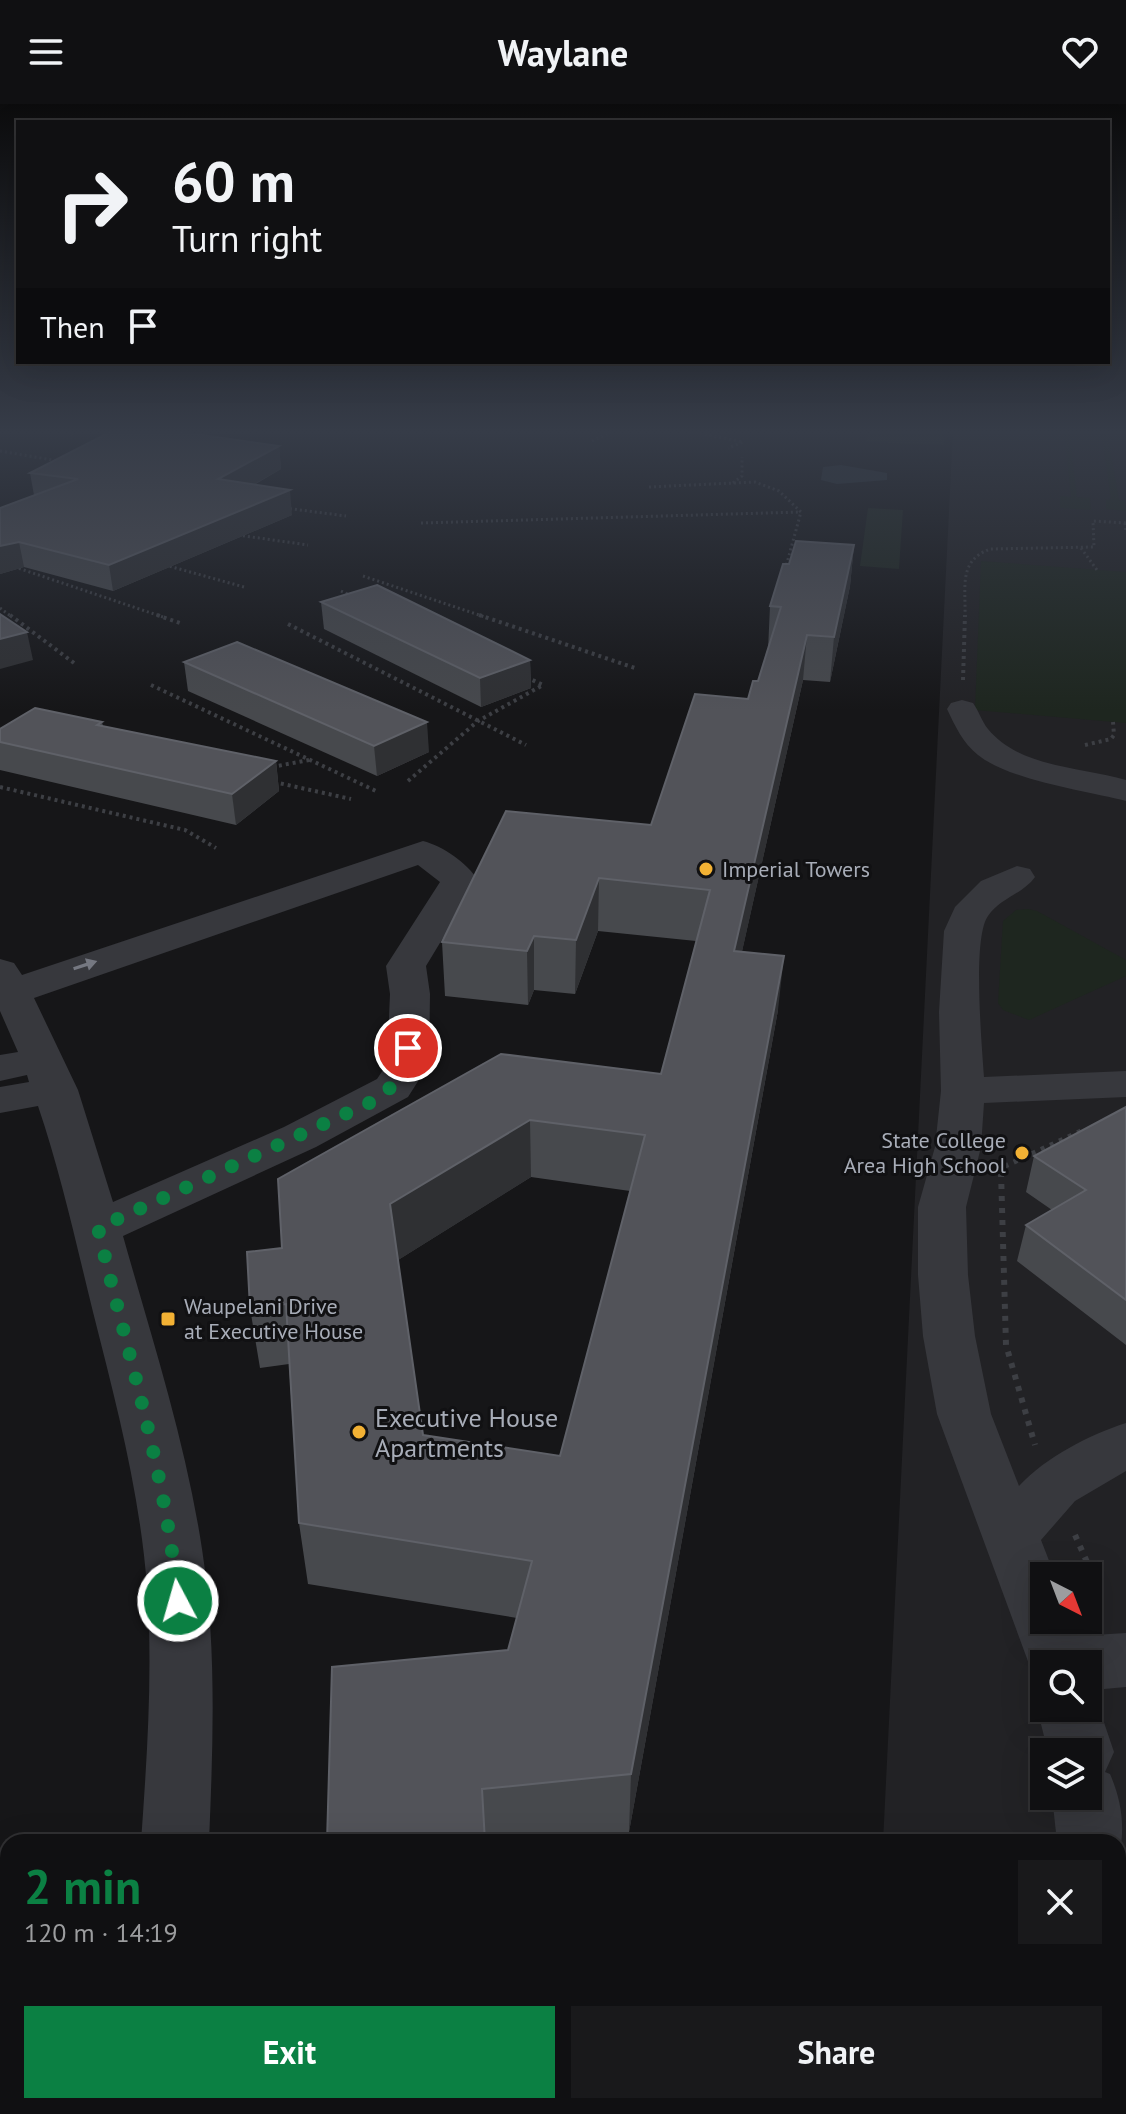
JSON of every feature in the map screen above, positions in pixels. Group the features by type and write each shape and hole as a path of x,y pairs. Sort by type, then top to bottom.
{"street":[{"path":"962,709 981,744 1001,757 1032,769 1087,778 1126,791"},
{"path":"98,1228 369,1103 393,1088 408,1064 410,994 406,966 460,880 423,852 245,912 6,982 33,1072 98,1228 153,1450 172,1548 181,1671 175,1834"},
{"path":"1017,877 983,899 968,915 963,931 959,1012 963,1091 958,1147 942,1207 948,1321 964,1414 1053,1650"},
{"path":"0,1100 33,1072"},
{"path":"963,1091 1126,1084"},
{"path":"1010,1535 1055,1485 1126,1444"},
{"path":"1102,1662 1126,1660"},
{"path":"1088,1810 1090,1834"}],"path":[{"path":"783,579 798,524"},
{"path":"962,709 967,566 974,555 990,549 1094,547 1093,524"},
{"path":"231,534 308,545"},
{"path":"1083,547 1097,570"},
{"path":"154,561 244,587"},
{"path":"0,562 180,623"},
{"path":"363,576 638,669"},
{"path":"341,591 356,597"},
{"path":"0,608 74,663"},
{"path":"288,624 526,745"},
{"path":"408,781 478,721 543,685 528,678"},
{"path":"151,685 376,791"},
{"path":"266,769 310,760"},
{"path":"265,781 351,799"},
{"path":"0,787 185,830 216,848"},
{"path":"1036,1445 1006,1345 1001,1168 1084,1129"},
{"path":"1075,1534 1087,1562"}],"shaded area":[{"path":"866,524 902,524 899,569 860,566"},
{"name":"State College Area High School","path":"948,524 1126,524 1126,1834 883,1834"},
{"path":"981,561 1126,572 1126,723 975,710"},
{"path":"1028,909 1126,960 1126,976 1029,1020 1003,1010 998,1003 1003,921 1016,910"}],"building":[{"path":"0,524 208,524 109,565 19,542 0,546"},
{"path":"796,541 854,545 834,637 807,635 734,951 784,956 631,1774 482,1789 485,1834 327,1834 332,1667 508,1650 532,1561 299,1523 286,1304 250,1308 247,1252 282,1248 278,1179 501,1054 661,1074 710,890 599,878 576,940 534,936 527,951 442,942 506,811 651,825 695,694 748,699 753,681 758,681 781,607 770,606 783,564 789,564","holes":["530,1120 645,1135 560,1456 423,1435 390,1204"]},
{"path":"377,585 530,660 480,678 321,602"},
{"path":"0,614 27,632 0,639"},
{"path":"237,642 427,722 374,746 184,662"},
{"path":"35,708 102,722 97,725 276,761 232,794 0,742 0,729"},
{"path":"1126,1107 1126,1300 1026,1225 1086,1190 1034,1156"}],"place":[{"name":"Imperial Towers","path":"706,869"},
{"name":"State College Area High School","path":"1022,1153"},
{"name":"Waupelani Drive at Executive House","path":"168,1319"},
{"name":"Executive House Apartments","path":"359,1432"}],"route":[{"path":"178,1601 167,1516 153,1450 98,1228 369,1103 393,1088 408,1064 408,1048"}]}
